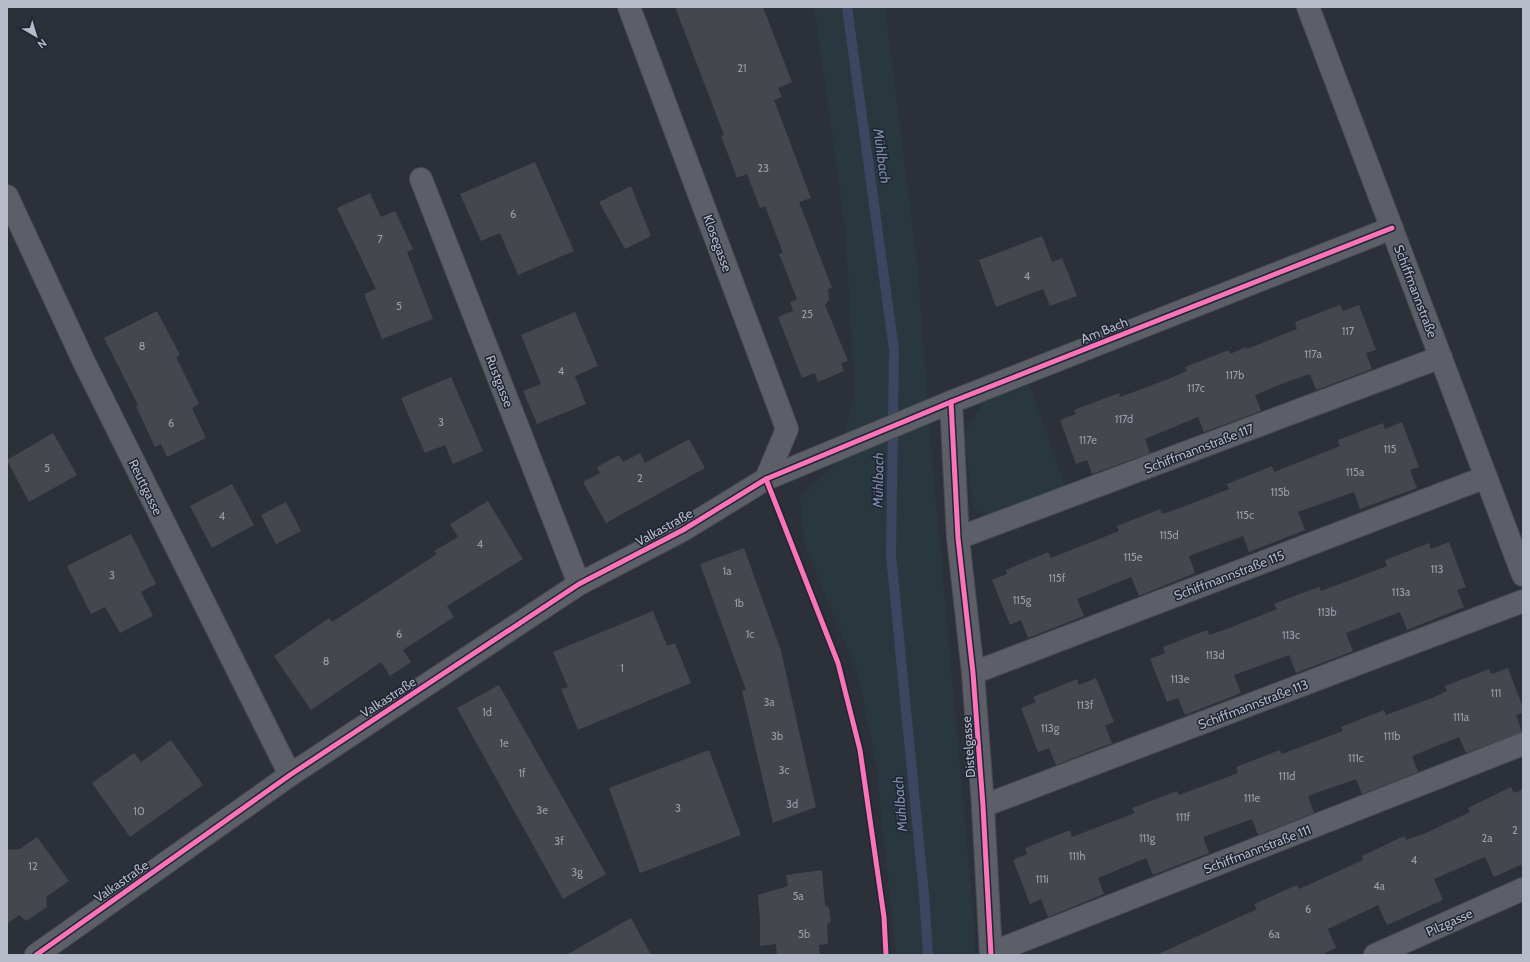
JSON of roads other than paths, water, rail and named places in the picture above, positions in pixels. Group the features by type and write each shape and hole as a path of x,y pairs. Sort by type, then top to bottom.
{"street":[{"name":"Klosegasse","path":"629,7 787,429 766,479"},
{"name":"Schiffmannstraße","path":"1308,7 1523,575"},
{"name":"Rustgasse","path":"421,178 579,584"},
{"name":"Reuttgasse","path":"7,196 85,364 290,775"},
{"name":"Am Bach","path":"872,435 951,402 1392,228"},
{"name":"Schiffmannstraße 117","path":"958,538 1441,357"},
{"path":"951,402 958,538"},
{"name":"Valkastraße","path":"36,955 290,775 579,584 683,530 766,479 872,435"},
{"name":"Schiffmannstraße 115","path":"973,673 1486,477"},
{"name":"Distelgasse","path":"958,538 973,673 983,806 991,954"},
{"name":"Schiffmannstraße 113","path":"983,806 1523,601"},
{"name":"Schiffmannstraße 111","path":"991,954 1523,744"},
{"name":"Pilzgasse","path":"1375,955 1523,889"}],"waterway":[{"name":"Mühlbach","path":"847,7 894,350 891,556 924,894 928,955"}]}
